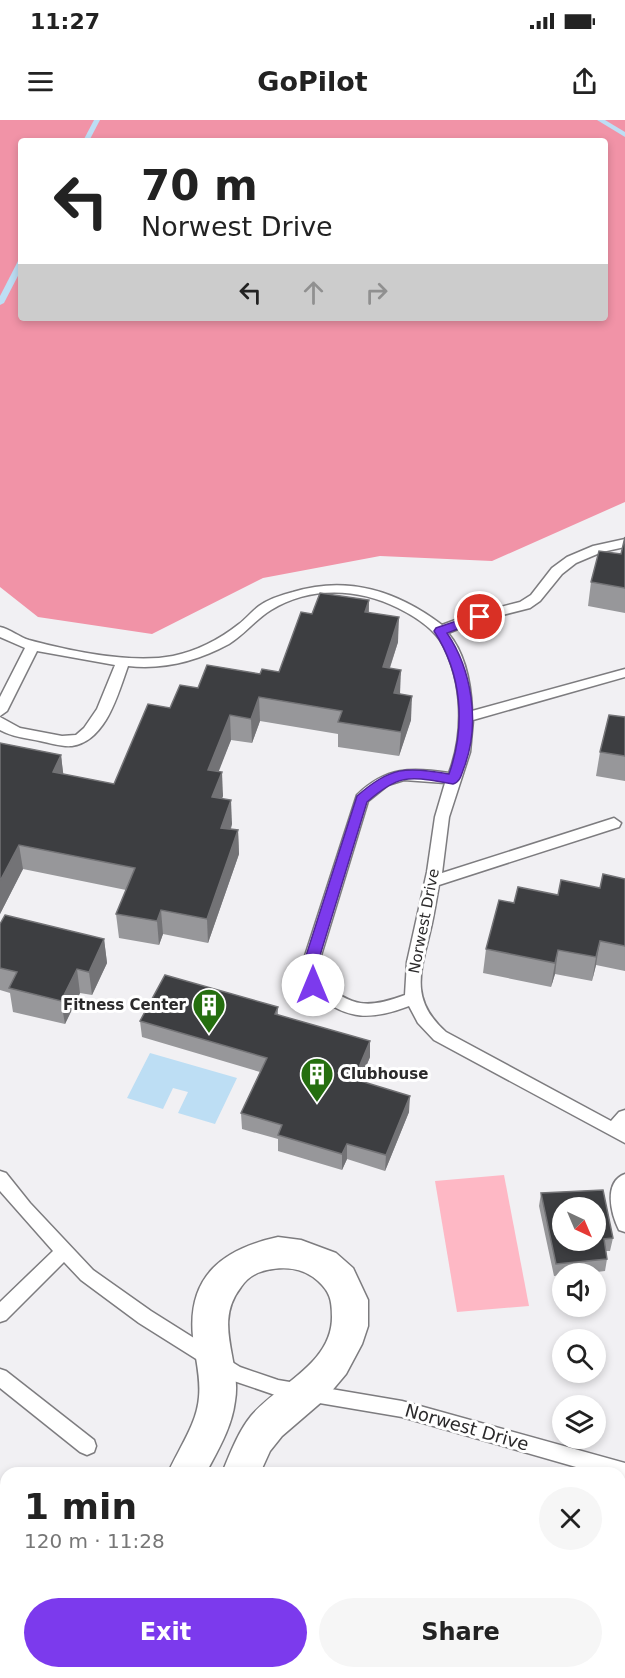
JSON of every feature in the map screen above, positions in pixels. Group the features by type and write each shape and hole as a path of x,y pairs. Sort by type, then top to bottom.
{"street":[{"path":"190,1467 214,1414 218,1389 210,1310 217,1290 229,1273 246,1260 268,1253 291,1252 313,1257 332,1269 345,1286 352,1306 350,1327 342,1348 307,1392 281,1411 262,1430 244,1467"}],"lane":[{"path":"440,631 473,618 509,611 525,604 543,591 555,573 566,564 593,551 625,543"},
{"name":"Norwest Drive","path":"0,631 15,640 33,645 123,662 155,664 207,649 241,629 264,609 278,601 329,588 364,590 382,595 397,602 440,631 451,648 462,681 466,717 463,753 442,818 438,852 413,976 413,998"},
{"path":"0,711 33,645"},
{"path":"0,722 3,727 18,732 74,741 87,735 97,723 123,662"},
{"path":"466,717 625,673"},
{"path":"453,779 418,773 398,775 381,782 362,799 311,962 313,985 335,1003 362,1013 389,1008 413,998 420,1014 440,1036 619,1133 625,1117"},
{"path":"432,882 614,823"},
{"name":"Norwest Drive","path":"0,1178 24,1208 87,1275 113,1295 214,1362 255,1381 278,1388 402,1409 607,1467"},
{"path":"625,1181 618,1197 625,1225"},
{"path":"0,1314 64,1251"},
{"path":"0,1377 87,1446"}],"shaded area":[{"path":"0,120 625,120 625,502 492,561 380,556 263,578 152,634 38,617 0,587"},
{"path":"504,1175 529,1306 457,1312 435,1181"}],"water":[{"path":"150,1053 237,1078 215,1124 178,1113 188,1092 173,1088 163,1109 127,1098"}],"building":[{"path":"625,537 625,588 591,582 599,551 621,554"},
{"path":"320,593 369,600 365,612 399,617 383,667 401,670 394,693 412,696 401,732 338,722 342,711 259,697 251,719 230,715 208,770 222,772 212,797 231,800 221,828 238,830 207,919 161,910 157,921 116,914 135,868 19,845 0,881 0,743 61,755 53,772 114,784 148,704 170,708 180,685 198,688 207,665 260,674 262,669 279,672 301,612 312,614"},
{"path":"609,715 625,717 625,756 600,752"},
{"path":"603,874 625,879 625,946 600,941 596,957 558,950 555,963 486,949 499,900 514,903 518,887 558,895 561,880 600,888"},
{"path":"5,915 104,939 89,972 77,969 61,1001 9,988 17,972 0,968 0,924"},
{"path":"165,975 278,1007 275,1014 370,1041 354,1079 410,1096 386,1155 347,1144 342,1154 278,1135 282,1125 241,1113 267,1058 140,1021"},
{"path":"603,1190 604,1197 552,1197 552,1245 541,1193"},
{"path":"606,1204 613,1238 606,1239"},
{"path":"553,1251 606,1251 607,1259 556,1263"}],"waterway":[{"path":"88,138 97,120"},
{"path":"600,120 625,135"},
{"path":"0,303 18,269"}],"place":[{"name":"Fitness Center","path":"209,1034"},
{"name":"Clubhouse","path":"317,1103"}],"route":[{"path":"313,985 311,962 362,799 381,782 398,775 418,773 453,779 463,753 466,734 465,701 462,681 451,648 440,631 480,617"}]}
